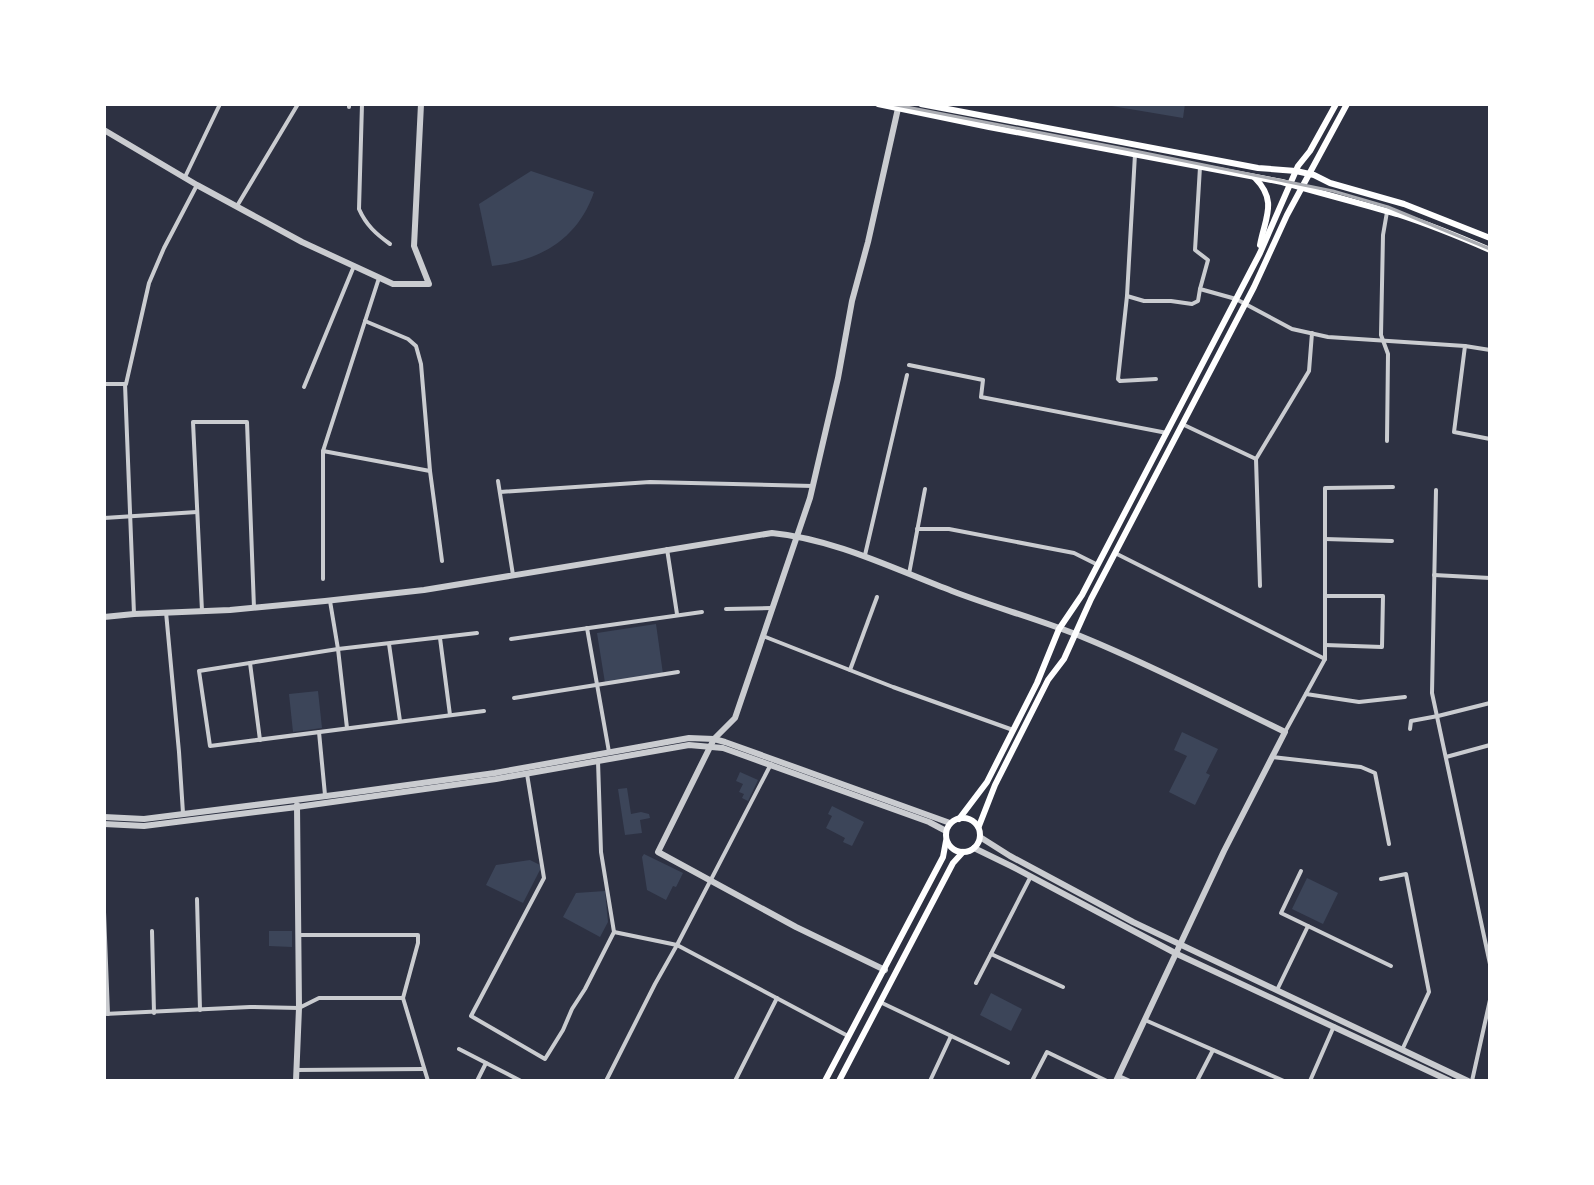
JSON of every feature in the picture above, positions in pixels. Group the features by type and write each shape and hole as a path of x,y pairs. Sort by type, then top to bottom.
{"main road":[{"path":"878,104 1290,184 1387,212 1490,250"},
{"path":"921,104 1258,168 1309,174 1404,204 1490,238"},
{"path":"959,819 987,782 1037,683 1059,629 1098,565 1260,253 1296,171 1336,104"},
{"path":"839,1081 953,863 963,852 974,848 980,837 979,826 995,785 1041,693 1064,659 1091,599 1347,104"},
{"path":"1253,177 1260,183 1269,201 1260,253"},
{"path":"825,1081 943,857 950,823 970,819 979,826"},
{"path":"946,841 953,849 963,852"},
{"path":"849,1033 862,1037"}],"street":[{"path":"185,177 220,104"},
{"path":"237,206 298,104"},
{"path":"362,104 359,209 374,233 390,244"},
{"path":"104,130 302,242 393,284 429,284 414,246 421,104"},
{"path":"885,970 796,927 658,852 713,742 735,718 798,535 813,486 852,301 899,106"},
{"path":"1135,154 1127,296 1118,379 1156,379"},
{"path":"1127,296 1144,301 1167,300 1192,304 1198,301 1208,260 1195,250 1200,167"},
{"path":"134,614 125,384 149,283 197,185"},
{"path":"1387,212 1383,235 1381,335 1388,354 1387,441"},
{"path":"304,387 354,266"},
{"path":"323,579 323,451 379,278"},
{"path":"1200,289 1236,299 1292,329 1328,337 1490,350"},
{"path":"365,321 408,339 416,346 421,364 442,561"},
{"path":"1260,586 1256,459 1309,371 1312,333"},
{"path":"1465,346 1454,432 1490,439"},
{"path":"909,365 983,380 981,397 1167,433"},
{"path":"865,557 907,375"},
{"path":"104,384 125,384"},
{"path":"202,611 193,422 247,422 254,608"},
{"path":"1182,424 1256,459"},
{"path":"323,451 430,471"},
{"path":"498,481 513,575"},
{"path":"500,492 650,482 813,486"},
{"path":"1130,1081 1118,1078 1224,851 1325,659 1325,488 1393,487"},
{"path":"909,574 925,489"},
{"path":"1436,490 1432,693 1490,964"},
{"path":"104,518 197,512"},
{"path":"917,529 949,529 1074,553 1098,565"},
{"path":"104,617 254,608 424,590 772,533 798,535 1076,635 1285,732"},
{"path":"1325,539 1392,541"},
{"path":"667,549 677,614"},
{"path":"1115,553 1325,659"},
{"path":"1434,575 1490,578"},
{"path":"1325,596 1383,596 1382,647 1325,645"},
{"path":"850,670 877,597"},
{"path":"330,601 347,728"},
{"path":"726,609 773,608"},
{"path":"166,612 183,814"},
{"path":"511,639 702,612"},
{"path":"587,628 610,753"},
{"path":"477,633 338,649 199,671 210,746 484,711"},
{"path":"763,636 1013,730"},
{"path":"440,638 450,715"},
{"path":"389,643 400,721"},
{"path":"250,663 260,740"},
{"path":"514,698 678,672"},
{"path":"1306,694 1359,702 1405,697"},
{"path":"1410,729 1411,721 1490,703"},
{"path":"319,732 325,795"},
{"path":"104,817 144,819 495,773 689,738 748,749 950,823"},
{"path":"104,824 144,826 297,807 527,774 713,742 946,831"},
{"path":"1446,757 1490,745"},
{"path":"1272,757 1361,767 1375,773 1389,844"},
{"path":"527,774 544,878 471,1016 545,1059 614,932 601,852 598,761"},
{"path":"606,1081 771,764"},
{"path":"296,1081 299,1008 297,798"},
{"path":"980,837 1010,856 1181,945 1470,1081 1490,1000"},
{"path":"974,848 1177,954 1450,1081"},
{"path":"1301,871 1281,913 1391,966"},
{"path":"1381,879 1406,874 1429,992 1402,1050"},
{"path":"976,983 1031,876"},
{"path":"197,899 200,1010"},
{"path":"104,912 106,1014 250,1007 299,1008 319,998 403,998"},
{"path":"1277,990 1308,926"},
{"path":"152,931 154,1013"},
{"path":"614,932 677,945 849,1033"},
{"path":"298,935 418,935 403,998 428,1081"},
{"path":"991,954 1063,987"},
{"path":"735,1081 777,998"},
{"path":"880,1002 1008,1063"},
{"path":"1145,1020 1284,1081"},
{"path":"1310,1081 1334,1026"},
{"path":"930,1081 951,1036"},
{"path":"459,1049 521,1081"},
{"path":"1197,1081 1213,1050"},
{"path":"1032,1081 1047,1052 1107,1081"},
{"path":"477,1081 486,1063"},
{"path":"296,1070 424,1069"}],"shaded area":[{"path":"1100,104 1185,104 1183,118"},
{"path":"531,171 594,192 578,223 555,245 526,259 492,266 479,204"},
{"path":"656,624 663,674 605,683 597,633"},
{"path":"318,691 322,728 293,732 289,694"},
{"path":"1182,732 1218,749 1206,773 1210,775 1195,805 1169,792 1187,756 1174,750"},
{"path":"740,772 758,780 748,801 739,792 743,784 736,781"},
{"path":"627,788 631,814 649,814 650,818 640,820 642,833 625,835 618,789"},
{"path":"832,806 864,822 852,846 843,842 845,838 826,828 832,816 828,814"},
{"path":"644,854 683,873 666,900 647,890"},
{"path":"530,860 542,866 523,903 486,885 496,865"},
{"path":"1307,878 1338,893 1323,924 1292,909"},
{"path":"605,891 608,922 600,937 563,917 576,893"},
{"path":"269,931 292,931 292,947 269,946"},
{"path":"991,993 1022,1009 1011,1031 980,1015"}],"railway":[{"path":"891,104 1333,191 1388,207 1490,249"}]}
